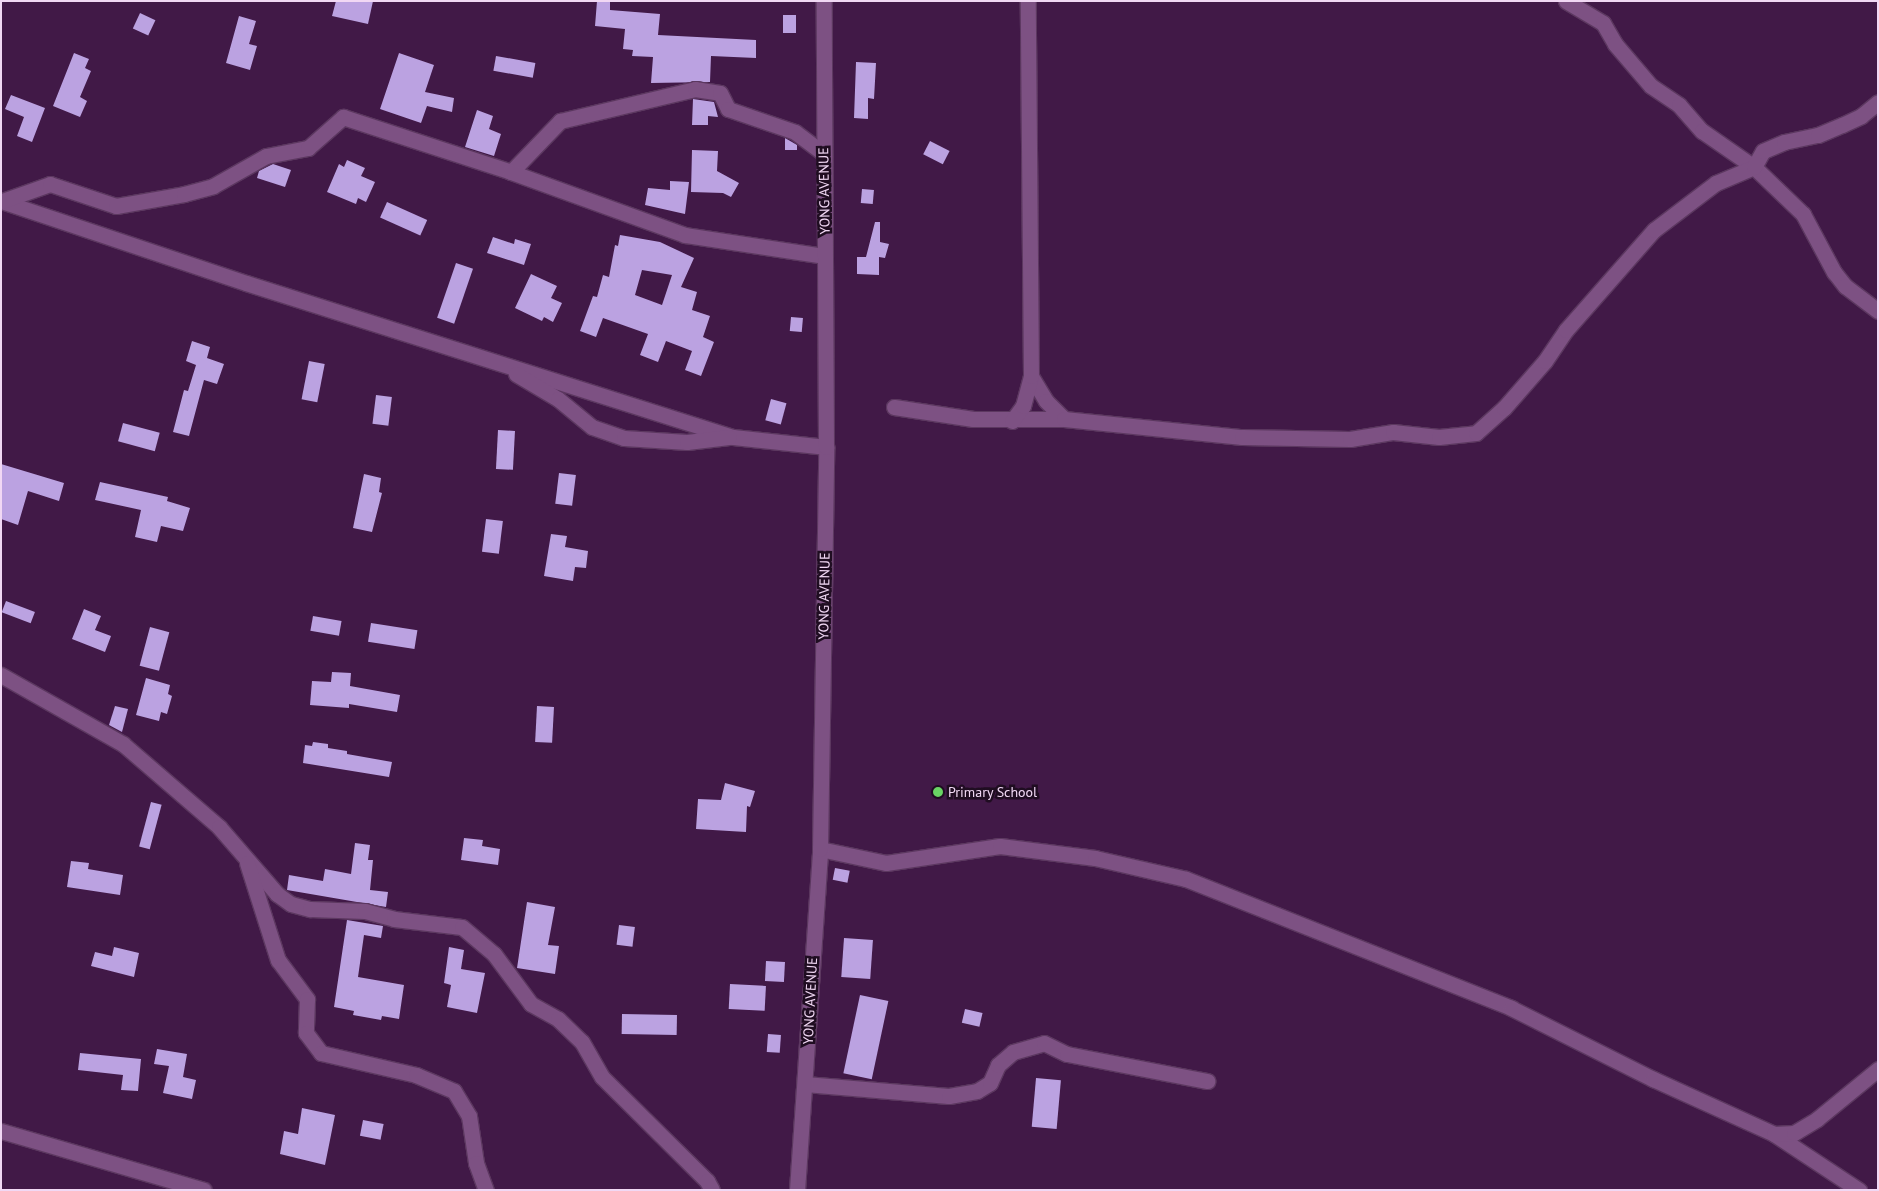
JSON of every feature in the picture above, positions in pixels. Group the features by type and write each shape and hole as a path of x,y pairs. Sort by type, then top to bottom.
{"street":[{"name":"YONG AVENUE","path":"796,1190 805,1084 820,849 826,447 823,153 824,1"},
{"path":"1012,421 1023,406 1031,376 1028,1"},
{"path":"1566,1 1603,24 1631,65 1651,86 1679,105 1693,123 1754,167 1803,214 1834,272 1845,286 1878,311"},
{"path":"511,172 560,121 695,89 720,93 728,109 794,132 823,153"},
{"path":"894,407 973,419 1012,421 1064,419 1242,438 1350,439 1393,432 1439,437 1476,433 1504,408 1545,361 1566,330 1654,230 1716,183 1754,167 1763,151 1784,142 1818,135 1842,125 1878,102"},
{"path":"2,201 50,184 116,206 184,194 214,186 266,156 308,148 342,117 511,172 685,235 824,256"},
{"path":"2,201 246,283 733,437 826,447"},
{"path":"497,362 558,399 592,427 624,438 687,442 733,437"},
{"path":"1031,376 1046,401 1064,419"},
{"path":"1,675 123,744 219,827 277,894 291,904 310,909 365,911 394,919 462,927 494,954 531,1004 558,1019 582,1042 602,1077 707,1181 712,1190"},
{"path":"820,849 886,863 1000,846 1095,858 1186,880 1511,1008 1653,1079 1774,1134 1860,1190"},
{"path":"245,856 278,960 308,999 306,1033 311,1040 321,1053 416,1075 454,1091 469,1116 476,1163 485,1184 498,1190"},
{"path":"805,1084 949,1096 977,1091 990,1083 998,1065 1013,1052 1044,1043 1068,1054 1207,1081"},
{"path":"1774,1134 1794,1133 1817,1119 1878,1069"},
{"path":"1,1131 204,1190"}],"building":[{"path":"336,1 373,1 368,24 332,16"},
{"path":"597,1 610,1 610,10 660,14 658,35 756,40 756,58 711,56 710,82 651,83 653,57 632,56 633,50 623,49 625,29 595,26"},
{"path":"140,13 155,20 148,36 133,28"},
{"path":"783,15 796,15 796,33 783,33"},
{"path":"239,16 256,21 249,44 257,46 250,70 226,63"},
{"path":"74,53 89,59 85,68 91,71 80,97 87,101 80,117 53,106"},
{"path":"399,53 434,65 425,92 454,98 452,112 427,106 421,123 380,109"},
{"path":"496,56 535,63 533,78 493,71"},
{"path":"856,62 876,63 874,99 868,98 868,119 854,118"},
{"path":"11,95 45,108 32,142 17,136 24,117 5,109"},
{"path":"693,99 714,102 718,117 708,116 708,125 692,125"},
{"path":"477,110 493,116 489,129 501,134 494,156 465,147"},
{"path":"785,138 797,145 797,150 785,150"},
{"path":"930,141 950,151 943,164 923,154"},
{"path":"692,150 718,151 717,171 739,183 731,197 723,193 691,192"},
{"path":"347,160 365,168 361,176 375,182 366,202 358,198 356,204 327,192 339,164 344,167"},
{"path":"273,164 291,170 285,187 257,178 259,171"},
{"path":"670,181 689,182 685,214 645,205 648,188 670,190"},
{"path":"862,189 874,190 873,204 861,203"},
{"path":"387,202 427,220 420,235 380,218"},
{"path":"875,222 880,222 880,242 889,244 885,258 879,257 879,275 857,274 857,257 866,257"},
{"path":"620,235 660,242 694,258 681,287 697,292 692,310 710,316 703,337 714,342 701,376 685,370 692,351 666,341 658,362 640,355 648,334 603,318 596,337 580,331 593,296 597,297 603,275 609,277 615,245 618,246","holes":["642,270 672,275 662,305 635,295"]},
{"path":"493,237 514,244 515,239 531,244 524,265 487,253"},
{"path":"456,263 473,269 454,324 437,318"},
{"path":"531,274 557,286 551,298 562,303 553,322 544,317 542,321 515,308"},
{"path":"791,317 803,318 802,332 790,331"},
{"path":"192,341 210,347 207,358 224,364 217,384 204,380 189,436 173,432 184,390 188,391 196,365 186,361"},
{"path":"309,361 325,364 317,402 302,399"},
{"path":"376,395 392,397 388,426 372,424"},
{"path":"771,399 786,403 781,424 765,420"},
{"path":"123,423 160,433 155,451 118,441"},
{"path":"498,430 515,431 513,470 496,469"},
{"path":"1,464 64,483 59,501 28,491 18,525 1,519"},
{"path":"559,473 576,475 572,506 555,504"},
{"path":"364,474 381,478 379,492 382,493 372,532 353,528"},
{"path":"100,482 168,497 167,501 190,508 183,531 161,526 157,542 135,537 141,510 95,500"},
{"path":"486,519 503,521 499,554 482,552"},
{"path":"551,534 567,536 565,547 588,551 586,568 575,567 573,581 544,576"},
{"path":"6,601 35,612 31,623 2,612"},
{"path":"84,609 101,616 95,630 111,636 105,652 72,639"},
{"path":"313,616 342,621 339,636 310,631"},
{"path":"371,623 417,630 414,649 368,642"},
{"path":"150,627 169,632 159,671 140,666"},
{"path":"332,672 351,673 350,686 400,695 397,712 349,704 349,708 310,705 312,681 331,682"},
{"path":"146,678 170,685 168,694 172,696 167,714 161,712 159,721 136,715"},
{"path":"115,706 128,709 122,732 109,725"},
{"path":"537,706 554,707 552,743 535,742"},
{"path":"313,742 328,744 328,748 347,751 347,754 392,762 389,777 303,763 305,745 312,746"},
{"path":"725,783 755,791 750,807 747,806 746,832 696,829 698,799 721,800"},
{"path":"151,802 162,805 150,849 139,846"},
{"path":"464,838 483,840 482,846 500,849 498,865 461,860"},
{"path":"355,843 370,845 368,860 373,860 370,890 388,892 386,907 287,890 289,875 323,881 325,869 351,874"},
{"path":"71,861 89,863 88,869 123,875 120,895 67,887"},
{"path":"835,868 850,871 847,883 833,880"},
{"path":"527,902 555,907 548,945 559,946 555,974 517,968"},
{"path":"347,920 383,926 381,938 364,935 358,977 404,985 399,1019 382,1016 381,1020 353,1015 354,1011 334,1007"},
{"path":"619,925 635,927 632,947 617,945"},
{"path":"844,938 873,940 870,979 841,977"},
{"path":"114,947 139,953 134,977 91,966 95,952 112,956"},
{"path":"449,947 464,950 461,969 485,973 477,1013 447,1007 451,985 444,983"},
{"path":"766,961 785,962 784,982 765,981"},
{"path":"730,984 766,986 765,1011 729,1009"},
{"path":"860,995 888,1001 872,1079 843,1073"},
{"path":"965,1009 983,1013 979,1027 962,1023"},
{"path":"622,1014 677,1015 677,1035 622,1034"},
{"path":"768,1034 781,1035 780,1053 767,1052"},
{"path":"157,1049 187,1054 183,1077 196,1080 192,1099 163,1093 169,1066 154,1064"},
{"path":"80,1053 141,1059 138,1091 121,1090 123,1075 78,1070"},
{"path":"1036,1078 1061,1080 1057,1129 1032,1127"},
{"path":"302,1108 335,1115 325,1165 280,1154 284,1131 298,1134"},
{"path":"363,1120 384,1124 381,1140 360,1136"}],"place":[{"name":"Primary School","path":"938,792"}]}
